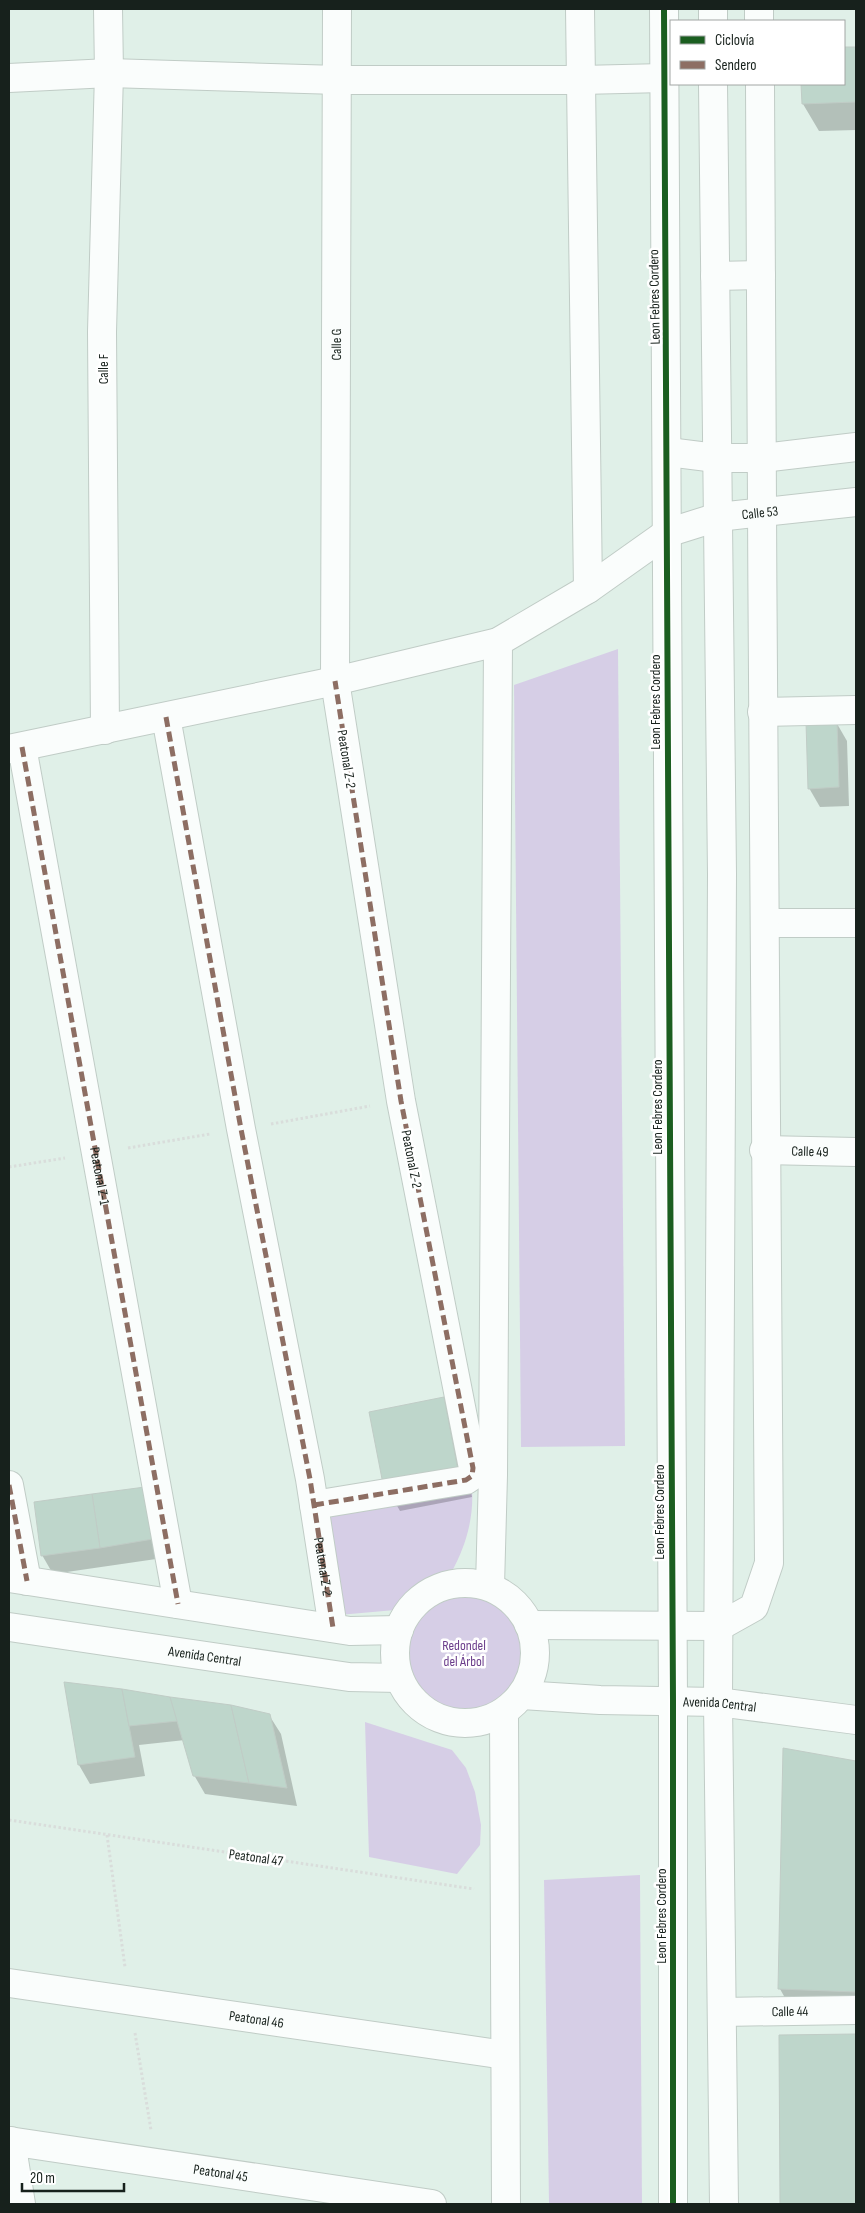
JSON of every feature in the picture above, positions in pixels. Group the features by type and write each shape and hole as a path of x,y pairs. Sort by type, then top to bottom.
{"street":[{"name":"Calle F","path":"105,730 102,332 109,73 108,9"},
{"name":"Calle G","path":"335,681 337,9"},
{"path":"580,9 588,589"},
{"name":"Leon Febres Cordero","path":"664,9 668,452 673,2204"},
{"path":"9,78 109,73 338,80 664,78"},
{"path":"713,85 722,874 720,1626 718,1702 724,2204"},
{"path":"529,1624 720,1626 754,1607 769,1563 764,1150 765,923 762,712 762,458 760,275 753,89"},
{"path":"715,276 760,275"},
{"path":"668,452 716,458 762,458 856,447"},
{"name":"Calle 53","path":"15,748 335,681 498,642 588,589 667,533 718,517 856,502"},
{"path":"490,1586 493,1465 498,642"},
{"name":"Peatonal Z-2","path":"314,1505 466,1480 472,1476 473,1468 401,1101 335,681"},
{"path":"762,712 856,710"},
{"name":"Peatonal Z-2","path":"166,717 241,1129 314,1505 333,1628"},
{"name":"Peatonal Z-1","path":"15,748 96,1153 178,1604"},
{"path":"722,874 764,891"},
{"path":"765,923 856,923"},
{"path":"722,1081 764,1082"},
{"name":"Calle 49","path":"764,1150 856,1152"},
{"path":"721,1239 765,1241"},
{"path":"9,1485 18,1579 350,1631 398,1630"},
{"path":"456,1583 490,1586 517,1607 529,1624 534,1642 534,1661 530,1678 513,1703 481,1721 456,1723 432,1716 412,1699 400,1678 395,1646 398,1630 411,1607 431,1591 456,1583"},
{"name":"Avenida Central","path":"9,1627 349,1677 400,1678"},
{"name":"Avenida Central","path":"513,1703 600,1700 718,1702 856,1720"},
{"path":"506,2204 504,1894 513,1703"},
{"name":"Peatonal 46","path":"9,1983 505,2055"},
{"name":"Calle 44","path":"722,2012 856,2010"},
{"path":"10,2141 21,2204"},
{"name":"Peatonal 45","path":"10,2141 432,2204"}],"path":[{"path":"9,1167 401,1101"}],"green space":[{"path":"618,649 625,1446 521,1447 514,685"},
{"path":"472,1488 472,1510 468,1532 461,1553 451,1573 420,1587 395,1610 339,1615 326,1512"},
{"name":"Redondel del Árbol","path":"446,1591 479,1593 503,1606 520,1625 527,1654 520,1679 506,1700 479,1714 449,1711 423,1700 406,1675 401,1651 407,1628 423,1604"},
{"path":"365,1722 452,1750 466,1768 475,1792 481,1825 480,1845 457,1874 369,1857"},
{"path":"640,1875 642,2204 549,2204 544,1880"}],"building":[{"path":"845,47 856,47 856,102 802,104 801,85 845,85"},
{"path":"837,721 839,787 808,789 806,722"},
{"path":"444,1397 458,1470 383,1484 369,1412"},
{"path":"145,1487 153,1539 100,1548 92,1494"},
{"path":"92,1494 100,1548 41,1556 34,1502"},
{"path":"64,1682 122,1689 135,1757 78,1765"},
{"path":"122,1689 170,1697 178,1721 129,1726"},
{"path":"170,1697 231,1705 249,1783 193,1776"},
{"path":"231,1705 270,1714 287,1788 249,1783"},
{"path":"783,1748 856,1761 856,1992 778,1989"},
{"path":"856,2034 856,2204 780,2204 779,2035"}],"marked path":[{"path":"314,1505 466,1480 472,1476 473,1468 401,1101 335,681"},
{"path":"166,717 241,1129 310,1479 333,1628"},
{"path":"22,747 178,1604"},
{"path":"9,1485 27,1581"}],"cycle path":[{"path":"664,9 673,1700 673,2204"}]}
